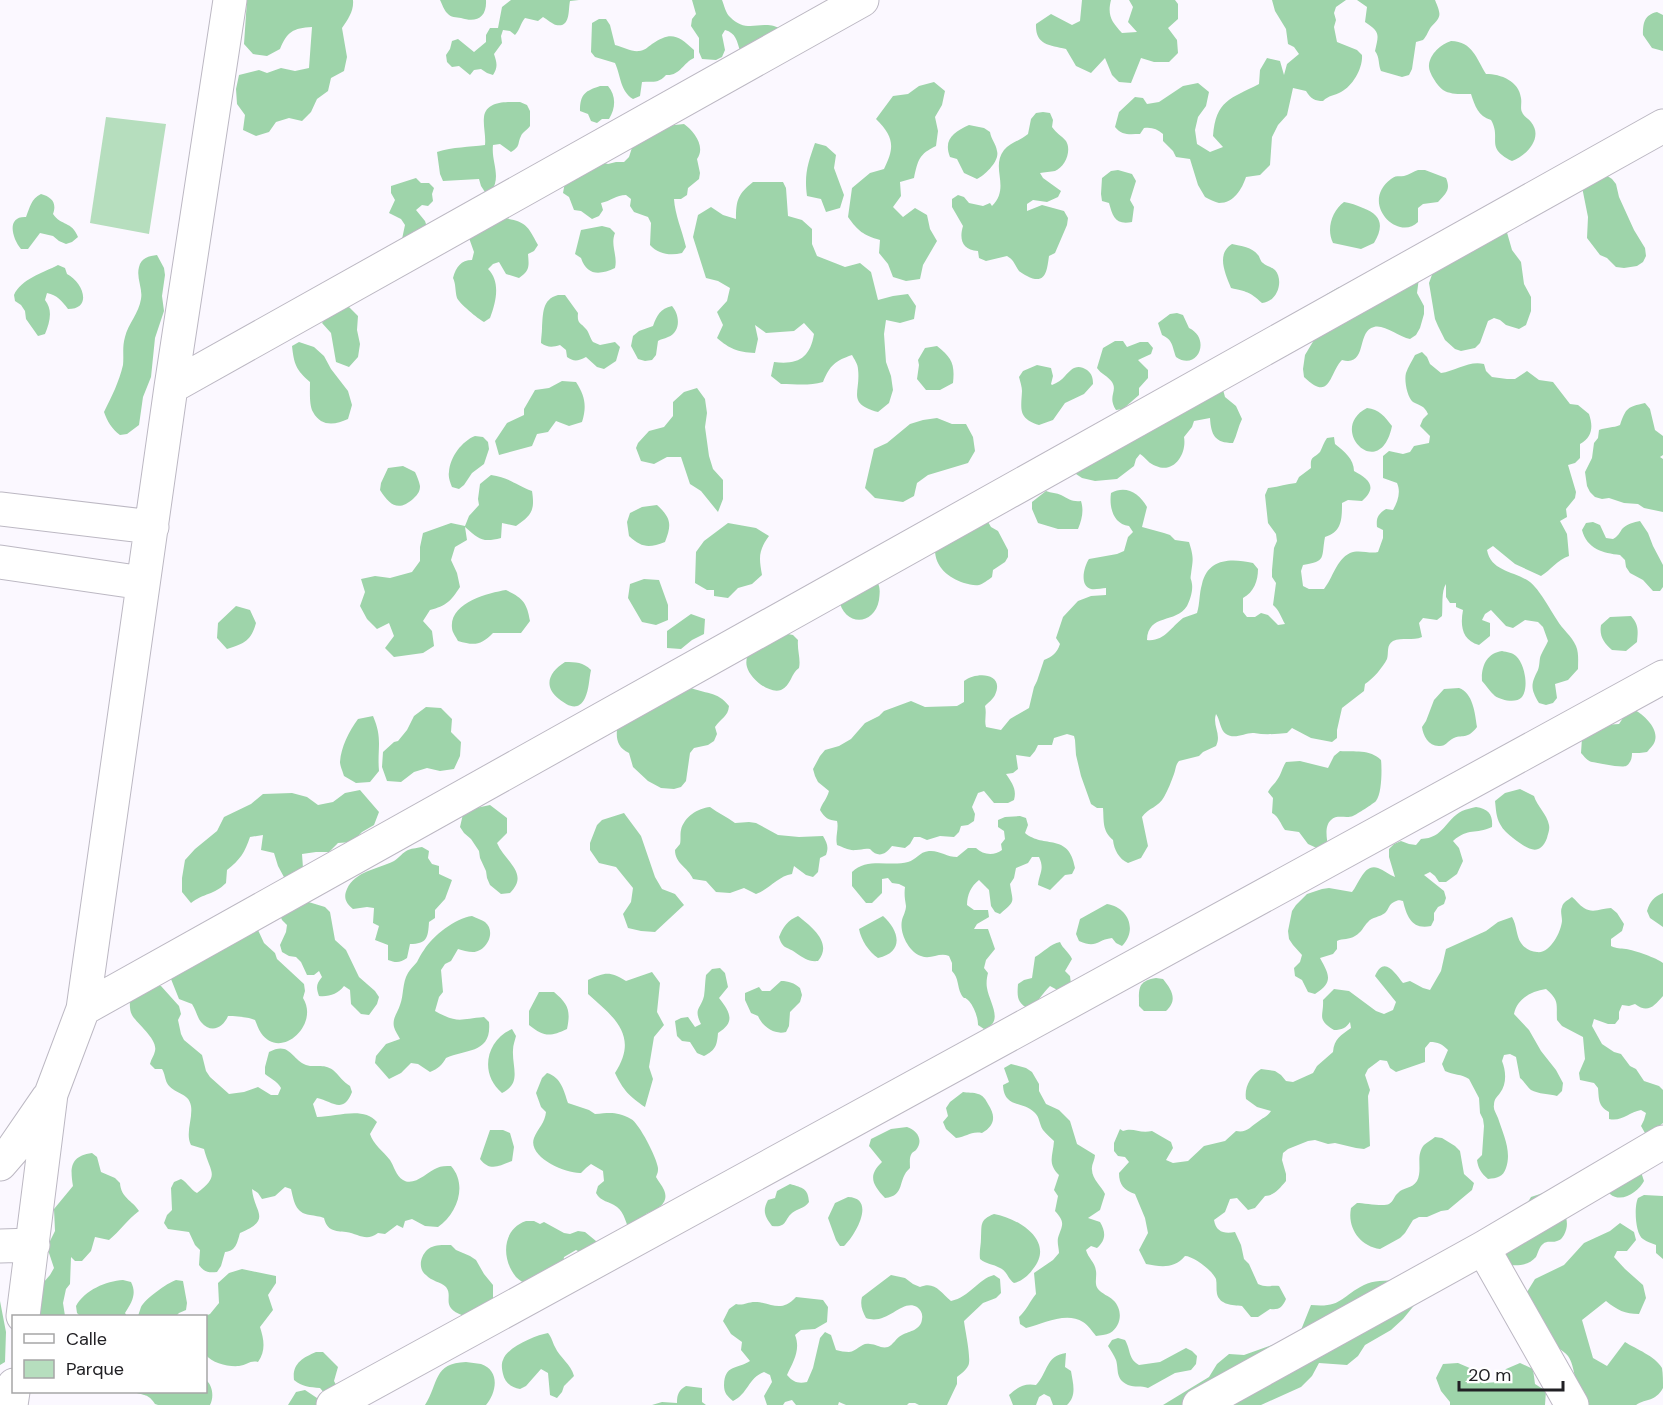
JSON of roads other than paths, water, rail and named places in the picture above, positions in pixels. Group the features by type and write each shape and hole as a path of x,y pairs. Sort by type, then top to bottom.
{"street":[{"path":"23,1315 51,1095 83,1009 171,387 230,0"},
{"path":"171,387 862,0"},
{"path":"83,1009 1663,126"},
{"path":"0,509 152,527"},
{"path":"0,562 143,583"},
{"path":"333,1405 1663,677"},
{"path":"0,1164 51,1095"},
{"path":"1199,1405 1483,1248 1663,1142"},
{"path":"0,1246 33,1245"},
{"path":"1483,1248 1572,1405"}]}
